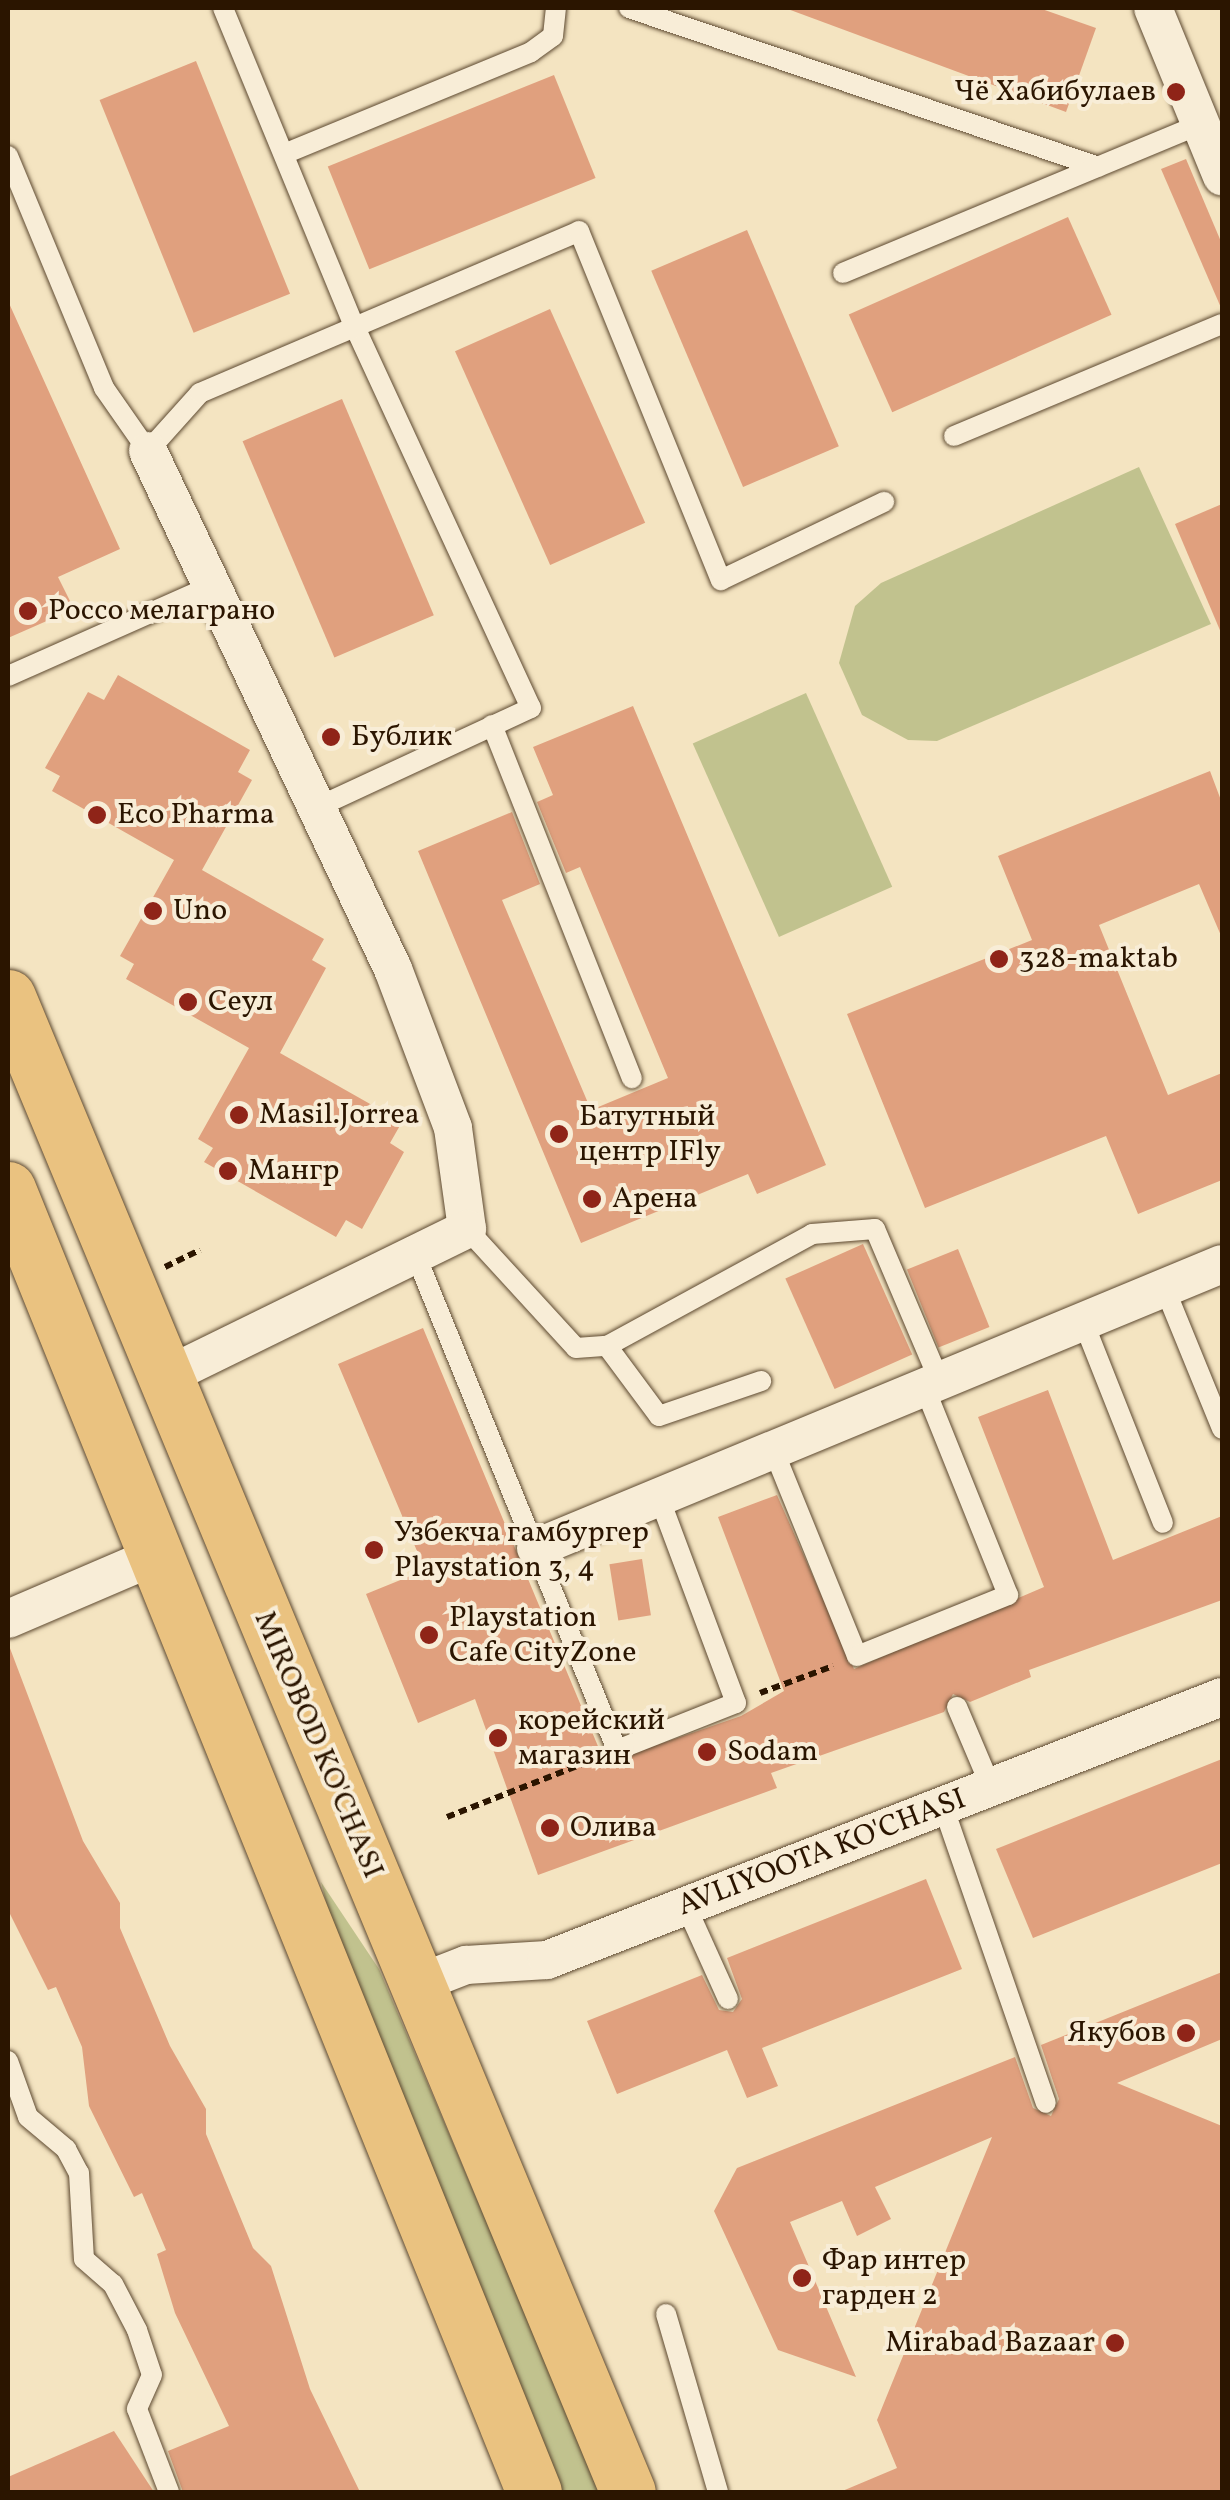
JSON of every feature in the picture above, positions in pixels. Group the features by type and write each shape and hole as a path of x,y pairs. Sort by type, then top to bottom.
{"main road":[{"name":"MIROBOD KO'CHASI","path":"8,997 628,2492"},
{"path":"8,1189 534,2492"},
{"path":"200,1666 244,1672 273,1638"}],"street":[{"path":"1153,8 1222,176"},
{"path":"148,451 207,588 322,805 453,1128 467,1229 165,1377"},
{"path":"536,1548 1222,1264"},
{"path":"8,1619 156,1556"},
{"name":"AVLIYOOTA KO'CHASI","path":"417,1984 466,1965 547,1960 1222,1697"}],"lane":[{"path":"223,8 353,323 531,708 322,805"},
{"path":"284,154 531,52 553,36 556,8"},
{"path":"629,8 1098,168"},
{"path":"843,274 1199,125"},
{"path":"8,156 104,388 148,451 200,393 353,323 579,231 722,580 884,502"},
{"path":"954,436 1222,324"},
{"path":"8,676 207,588"},
{"path":"492,725 632,1078"},
{"path":"467,1229 576,1348 606,1346 812,1234 856,1224 875,1229 1008,1596 856,1656 773,1449"},
{"path":"416,1256 618,1750 736,1703 659,1497"},
{"path":"1164,1289 1222,1429"},
{"path":"1083,1321 1163,1522"},
{"path":"606,1346 659,1416 762,1381"},
{"path":"957,1707 991,1787"},
{"path":"942,1806 1046,2103"},
{"path":"686,1906 728,1999"},
{"path":"8,2061 28,2117"},
{"path":"8,2111 28,2117 66,2148 79,2173 89,2227 84,2259 113,2284 137,2330 152,2374 137,2409 170,2492"},
{"path":"666,2314 718,2492"}],"path":[{"path":"736,1703 856,1656"},
{"path":"447,1817 618,1750"}],"green space":[{"path":"1139,467 1211,624 937,741 908,740 862,715 839,663 855,606 881,583"},
{"path":"806,693 892,887 779,937 693,743"},
{"path":"321,1882 379,1969 601,2492 560,2492 346,1983"}],"building":[{"path":"785,8 1039,8 1096,28 1066,112"},
{"path":"196,61 290,294 194,333 100,100"},
{"path":"554,75 596,178 369,269 328,166"},
{"path":"1186,159 1222,244 1222,310 1161,169"},
{"path":"1068,217 1112,315 892,412 849,315"},
{"path":"747,230 839,446 743,487 651,271"},
{"path":"8,301 120,549 58,577 74,609 8,638"},
{"path":"550,309 645,523 550,565 455,351"},
{"path":"342,399 434,615 334,658 243,441"},
{"path":"1222,504 1222,635 1175,524"},
{"path":"118,675 250,750 238,772 252,780 202,870 324,939 312,960 326,968 280,1053 402,1122 390,1143 404,1152 362,1229 346,1220 336,1237 204,1162 213,1148 198,1139 249,1048 126,979 134,964 120,956 174,860 52,791 60,776 45,768 88,692 104,700"},
{"path":"633,706 826,1165 757,1194 748,1174 581,1243 418,851 512,812 540,884 502,900 591,1110 668,1078 580,867 566,873 537,802 553,795 533,747"},
{"path":"1210,771 1222,803 1222,938 1199,884 1099,925 1168,1095 1222,1073 1222,1180 1138,1214 1106,1136 925,1208 847,1014 1032,940 998,856"},
{"path":"863,1244 912,1355 835,1389 785,1279"},
{"path":"958,1249 989,1327 938,1347 907,1270"},
{"path":"423,1328 605,1763 741,1716 784,1691 718,1517 777,1495 854,1669 1044,1587 978,1417 1048,1390 1113,1560 1222,1516 1222,1600 1029,1670 1031,1677 970,1702 953,1694 944,1712 771,1773 777,1788 538,1875 475,1699 418,1723 366,1594 425,1570 338,1364"},
{"path":"642,1559 651,1615 618,1620 609,1564"},
{"path":"8,1643 83,1841 120,1903 120,1928 170,2046 206,2109 206,2134 253,2248 271,2266 310,2389 360,2492 183,2492 168,2451 229,2426 175,2313 157,2254 166,2250 142,2193 134,2197 89,2106 82,2047 56,1987 48,1990 8,1910"},
{"path":"1222,1759 1222,1863 1033,1938 996,1849"},
{"path":"926,1879 962,1969 762,2048 778,2086 747,2098 727,2050 617,2094 587,2021 702,1975 719,2010 733,2012 742,1999 727,1958"},
{"path":"1222,1972 1222,2039 1117,2083 1222,2126 1222,2492 840,2492 897,2468 877,2420 992,2137 875,2187 891,2219 857,2236 842,2201 790,2222 856,2377 778,2350 714,2211 737,2168 1015,2057 1033,2108 1051,2116 1059,2099 1041,2045"},
{"path":"114,2431 154,2492 8,2492 8,2477"}],"place":[{"name":"Чё Хабибулаев","path":"1176,92"},
{"name":"Россо мелаграно","path":"28,611"},
{"name":"Бублик","path":"331,737"},
{"name":"Eco Pharma","path":"97,815"},
{"name":"Uno","path":"153,911"},
{"name":"328-maktab","path":"999,959"},
{"name":"Сеул","path":"188,1002"},
{"name":"Masil.Jorrea","path":"239,1115"},
{"name":"Батутный центр IFly","path":"559,1134"},
{"name":"Мангр","path":"228,1171"},
{"name":"Арена","path":"592,1199"},
{"name":"Узбекча гамбургер Playstation 3, 4","path":"374,1550"},
{"name":"Playstation Cafe CityZone","path":"429,1635"},
{"name":"корейский магазин","path":"498,1738"},
{"name":"Sodam","path":"707,1752"},
{"name":"Олива","path":"550,1828"},
{"name":"Якубов","path":"1186,2033"},
{"name":"Фар интер гарден 2","path":"802,2278"},
{"name":"Mirabad Bazaar","path":"1115,2343"}]}
